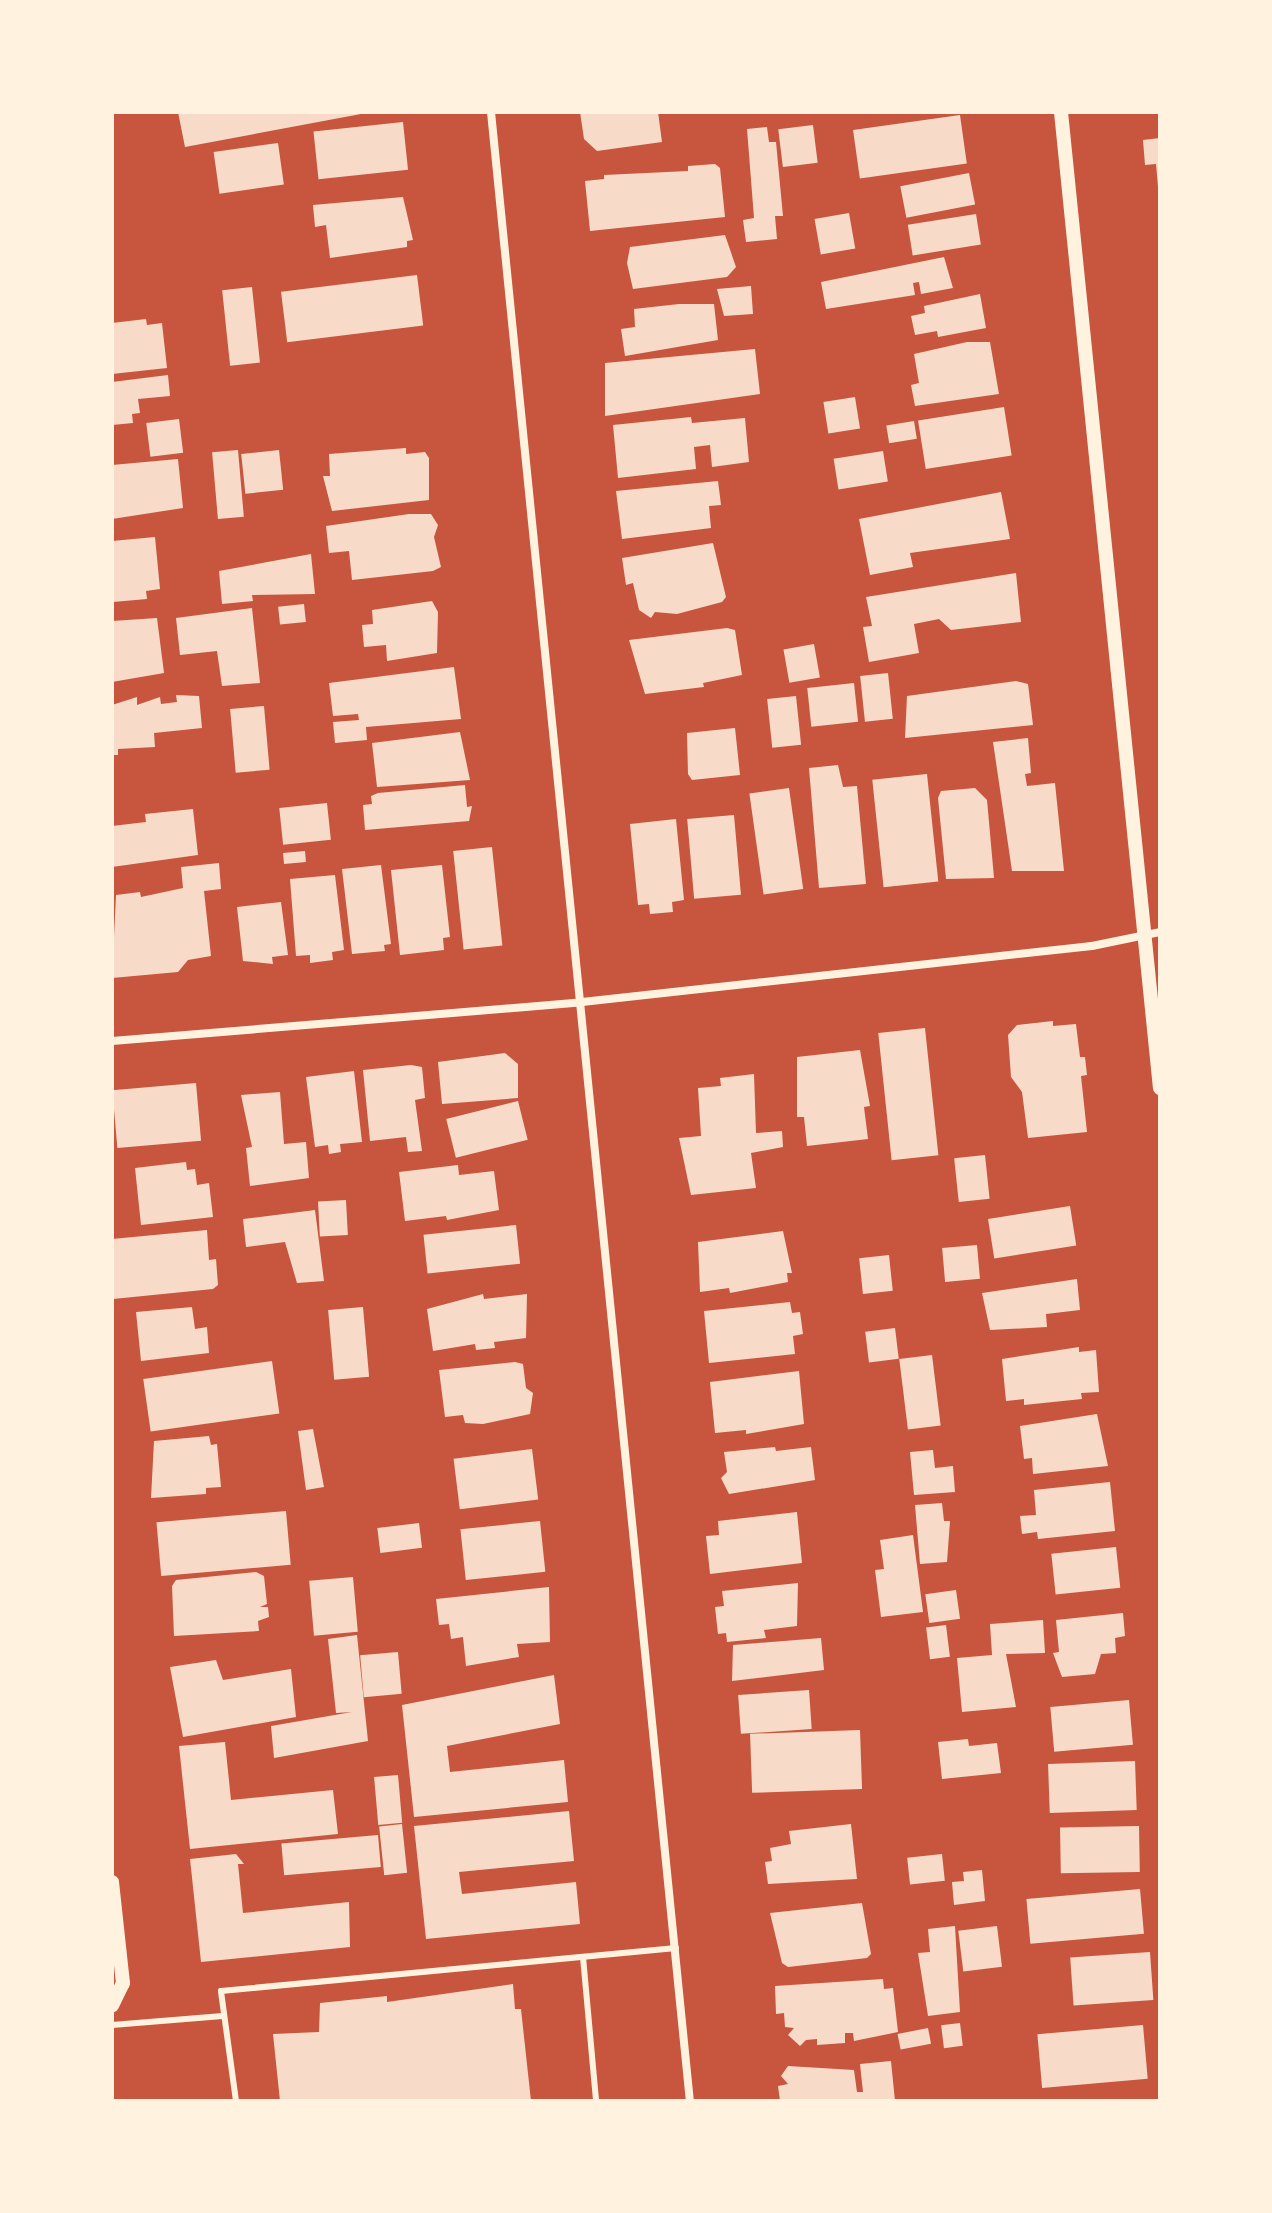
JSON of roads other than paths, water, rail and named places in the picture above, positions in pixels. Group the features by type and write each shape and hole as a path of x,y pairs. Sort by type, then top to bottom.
{"street":[{"path":"491,112 690,2101"},
{"path":"1061,112 1152,934 1160,1088"},
{"path":"112,1041 582,1002 1092,946 1152,934"},
{"path":"112,1882 123,1983 112,2006"}],"lane":[{"path":"236,2101 221,1991 676,1948"},
{"path":"583,1957 596,2101"},
{"path":"112,2025 223,2016"}]}
